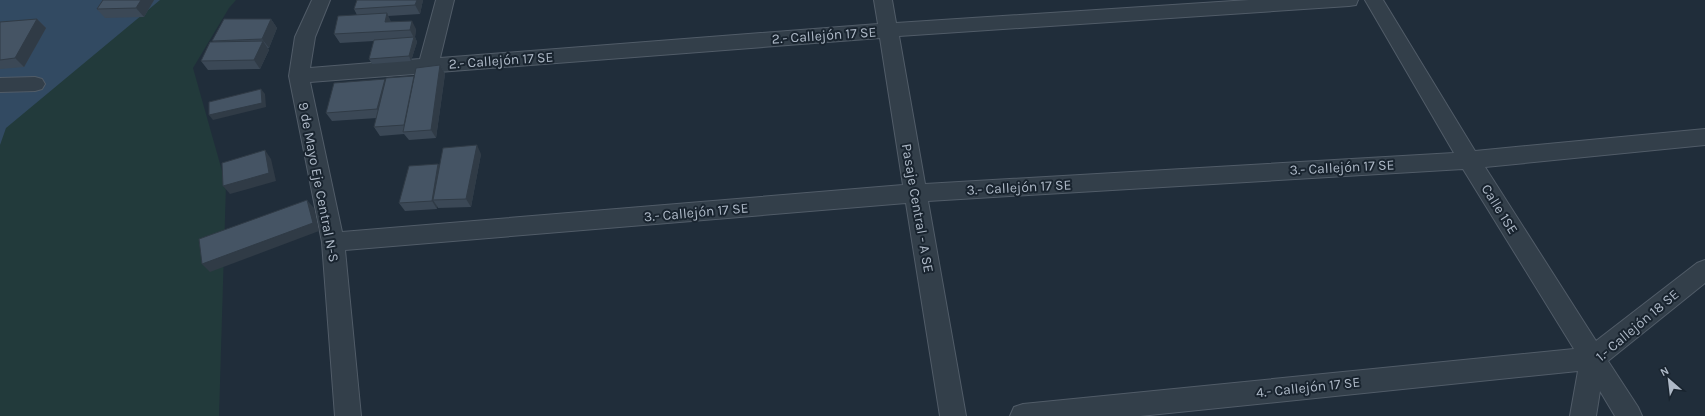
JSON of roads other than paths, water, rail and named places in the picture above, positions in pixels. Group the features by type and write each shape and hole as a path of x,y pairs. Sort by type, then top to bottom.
{"street":[{"name":"9 de Mayo Eje Central N-S","path":"321,0 305,37 299,76 333,242 348,416"},
{"path":"428,65 445,0"},
{"name":"Pasaje Central - A SE","path":"884,0 953,416"},
{"name":"2.- Callejón 17 SE","path":"299,76 889,30 1349,0"},
{"name":"Calle 1SE","path":"1374,0 1469,160 1629,416"},
{"path":"0,85 35,84"},
{"name":"3.- Callejón 17 SE","path":"333,242 916,193 1469,160 1705,138"},
{"name":"1.- Callejón 18 SE","path":"1584,416 1593,358 1705,270"},
{"name":"4.- Callejón 17 SE","path":"1024,416 1593,358"}],"water":[{"path":"0,0 160,0 6,128 0,145"}]}
